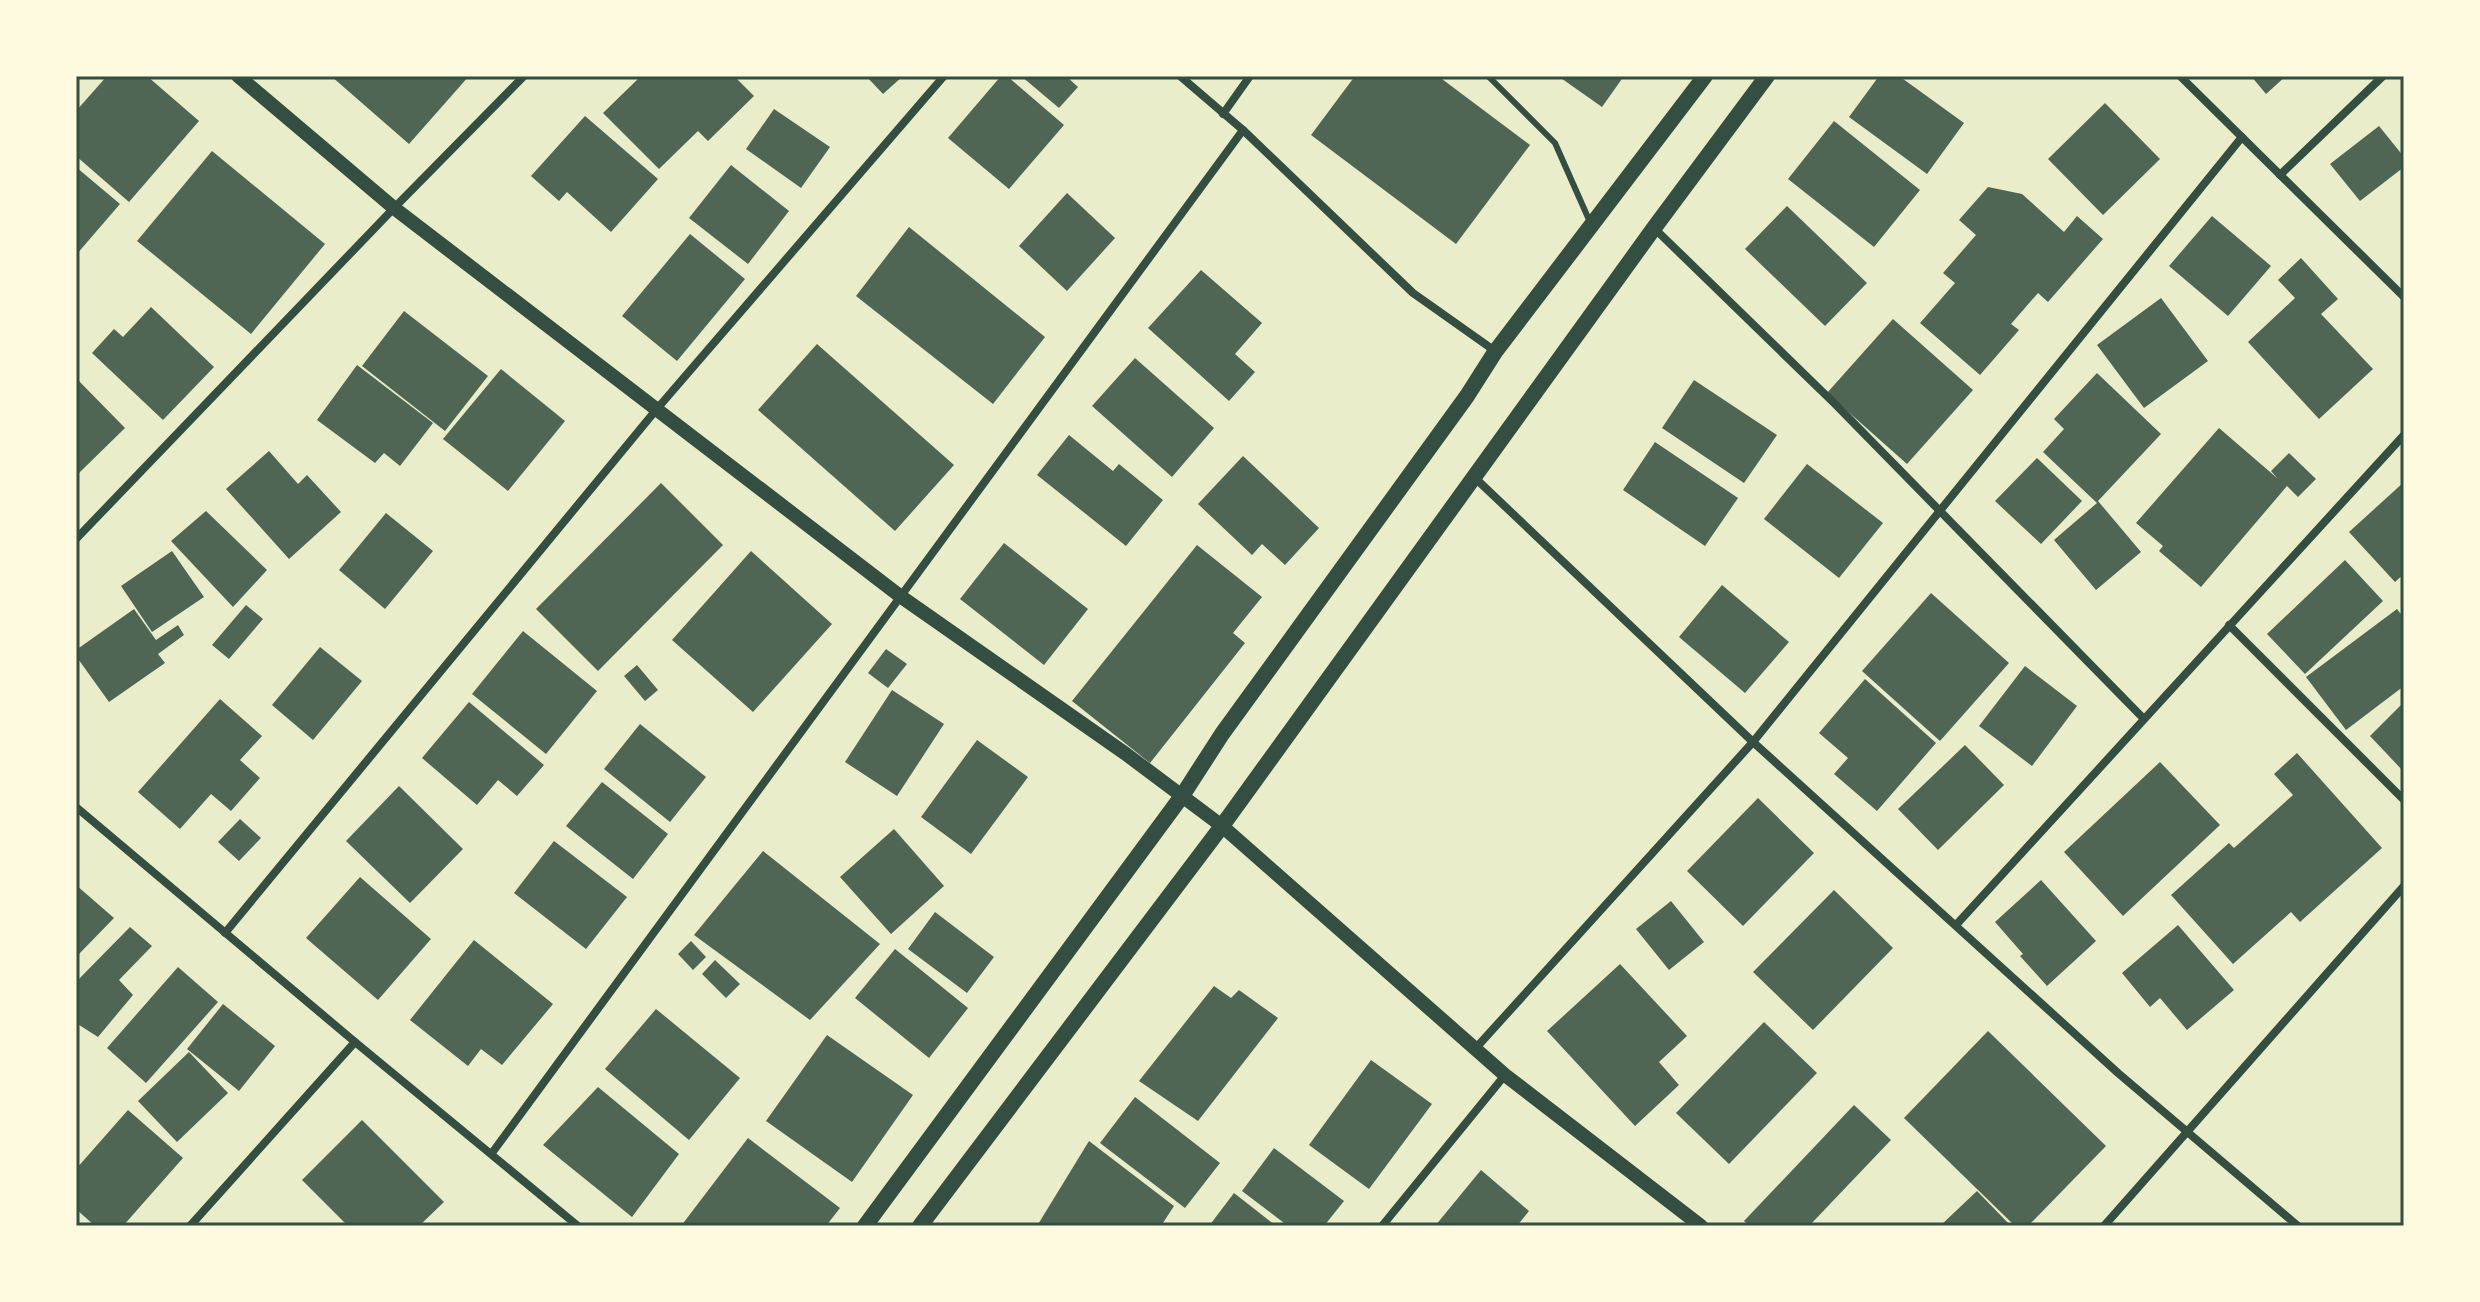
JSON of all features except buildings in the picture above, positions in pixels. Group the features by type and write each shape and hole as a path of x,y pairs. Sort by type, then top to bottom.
{"main road":[{"path":"865,1226 1182,796 1222,734 1467,396 1495,352 1705,76"},
{"path":"920,1226 1222,826 1473,476 1767,76"}],"street":[{"path":"238,76 394,208 900,596 1126,754 1222,826 1505,1075 1701,1226"},
{"path":"76,539 524,76"},
{"path":"225,933 656,410 944,76"},
{"path":"1180,76 1243,130 1413,293 1495,352"},
{"path":"1223,114 1250,76"},
{"path":"2180,76 2404,297"},
{"path":"2280,175 2383,76"},
{"path":"492,1153 1243,130"},
{"path":"1475,1049 1753,742 2242,137"},
{"path":"1654,228 1835,404 2144,719"},
{"path":"1956,925 2404,435"},
{"path":"1473,476 1753,742 2118,1073 2298,1226"},
{"path":"2229,625 2404,800"},
{"path":"76,807 578,1226"},
{"path":"2104,1226 2404,886"},
{"path":"190,1226 355,1042"},
{"path":"1382,1226 1505,1075"}],"lane":[{"path":"1488,76 1555,143 1592,225"}]}
